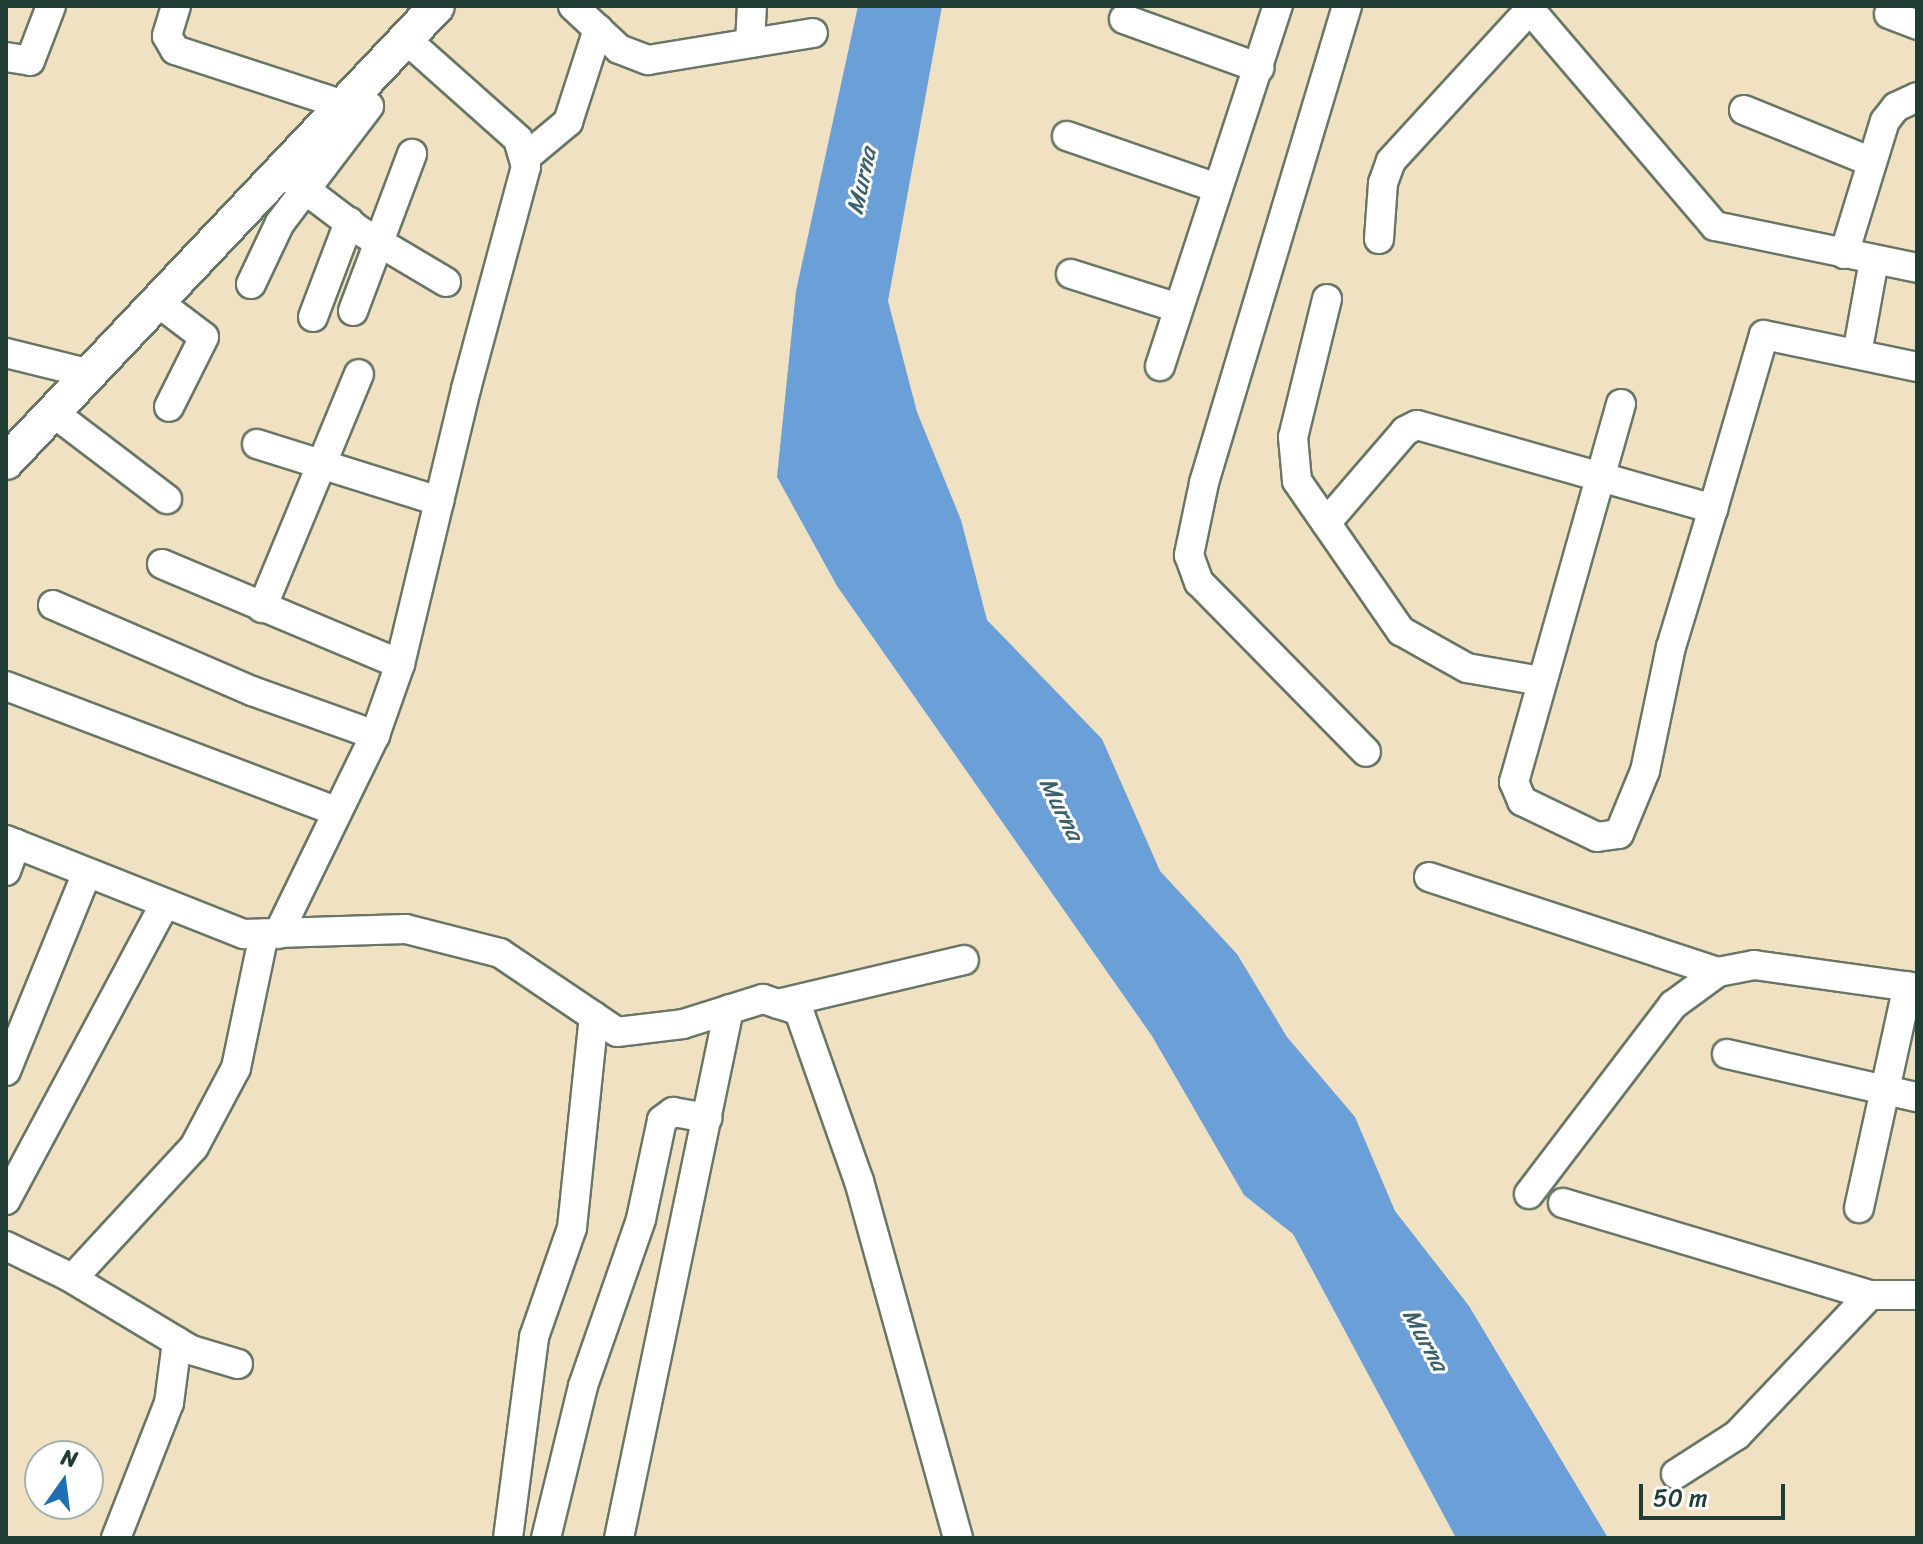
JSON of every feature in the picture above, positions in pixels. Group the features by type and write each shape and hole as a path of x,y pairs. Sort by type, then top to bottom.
{"main road":[{"path":"6,462 159,303 293,180 358,106 437,6"}],"street":[{"path":"6,57 30,61 51,6"},
{"path":"176,6 167,36 175,50 358,106"},
{"path":"573,6 632,57 648,60 813,33"},
{"path":"750,43 752,6"},
{"path":"1160,366 1278,6"},
{"path":"1347,6 1204,483 1189,555 1199,582 1366,752"},
{"path":"1379,239 1383,183 1391,161 1530,7 1715,226 1917,268"},
{"path":"1889,14 1917,25"},
{"path":"1124,19 1259,68"},
{"path":"73,1278 194,1147 236,1068 271,934 375,735 400,664 526,157 568,122 598,29"},
{"path":"408,41 518,139 526,157"},
{"path":"1844,254 1889,114 1917,97"},
{"path":"1744,110 1872,162"},
{"path":"1067,136 1217,188"},
{"path":"353,311 412,154"},
{"path":"251,284 280,223 293,180 378,242 446,282"},
{"path":"313,317 349,222"},
{"path":"1857,354 1874,260"},
{"path":"1071,274 1178,308"},
{"path":"1327,299 1292,453 1297,481 1385,611 1412,640 1467,668 1541,681"},
{"path":"159,303 204,337 169,407"},
{"path":"1621,404 1514,782 1516,795 1597,837 1613,838 1645,771 1671,647 1764,335 1917,367"},
{"path":"6,353 91,374"},
{"path":"262,608 359,374"},
{"path":"54,413 167,499"},
{"path":"1326,523 1405,431 1417,425 1713,509"},
{"path":"257,444 439,501"},
{"path":"162,564 400,664"},
{"path":"53,605 252,691 375,735"},
{"path":"6,686 337,812"},
{"path":"9,852 86,875 244,934 418,931 500,953 617,1032 683,1024 763,999 799,1011 826,1077 958,1538"},
{"path":"6,1071 86,875"},
{"path":"1429,877 1718,972"},
{"path":"6,1200 164,905"},
{"path":"778,1004 964,960"},
{"path":"1529,1194 1673,1005 1718,972 1754,965 1912,987 1859,1208"},
{"path":"619,1538 729,1009"},
{"path":"508,1538 534,1337 572,1228 594,1016"},
{"path":"1727,1054 1917,1097"},
{"path":"546,1538 583,1386 641,1219 662,1120 673,1112 707,1118"},
{"path":"1563,1203 1870,1295 1917,1295"},
{"path":"6,1246 73,1278 177,1342 238,1364"},
{"path":"1676,1474 1737,1435 1870,1295"},
{"path":"116,1538 169,1403 177,1342"}],"water":[{"name":"Murna","path":"858,6 942,6 888,301 917,412 961,520 987,620 1102,739 1160,871 1237,954 1287,1037 1355,1117 1395,1211 1469,1306 1608,1538 1456,1538 1293,1234 1244,1195 1152,1036 837,586 777,477 796,291"}]}
